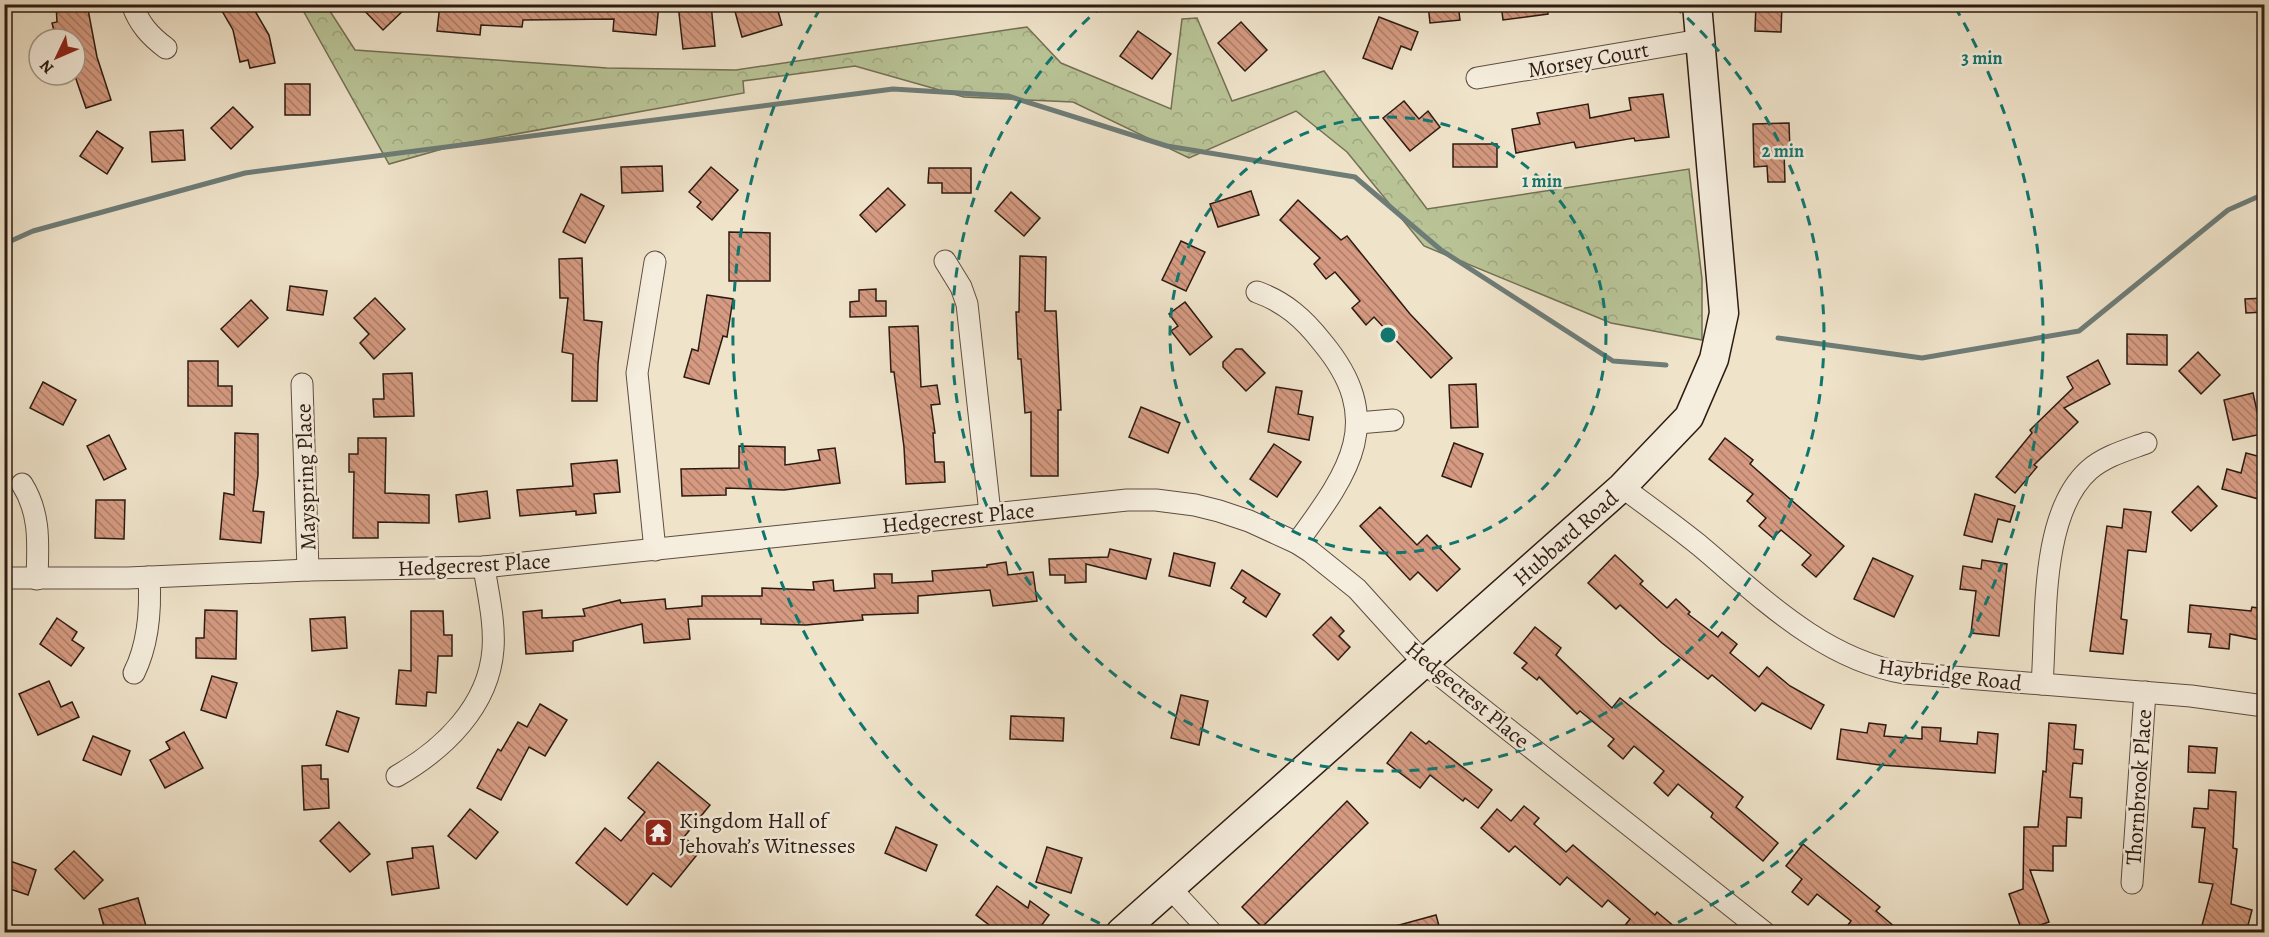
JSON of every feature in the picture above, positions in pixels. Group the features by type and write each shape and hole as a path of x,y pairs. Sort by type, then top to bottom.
{"main road":[{"name":"Hubbard Road","path":"1121,933 1622,487 1689,417 1714,359 1724,313 1697,4"}],"street":[{"path":"132,4 136,17 145,30 166,48"},
{"name":"Morsey Court","path":"1477,78 1700,40"},
{"path":"945,261 961,287 968,304 990,513"},
{"path":"655,262 638,373 656,550"},
{"path":"1257,292 1284,304 1297,314 1341,367 1355,402 1358,423 1356,441 1342,476 1331,497 1297,543"},
{"name":"Mayspring Place","path":"302,384 308,570"},
{"path":"1358,423 1393,420"},
{"path":"2042,684 2051,558 2060,512 2072,489 2089,470 2109,457 2146,443"},
{"path":"22,484 35,510 38,535 37,579"},
{"name":"Haybridge Road","path":"1622,487 1694,541 1798,627 1829,647 1852,658 1904,673 2145,692 2265,705"},
{"name":"Hedgecrest Place","path":"4,578 149,577 308,570 484,567 1127,500 1156,500 1195,505 1249,521 1297,543 1330,566 1357,589 1424,662 1764,933"},
{"path":"397,776 439,748 457,730 485,685 491,668 493,628 484,567"},
{"path":"134,674 147,636 149,577"},
{"name":"Thornbrook Place","path":"2132,883 2145,692"},
{"path":"1171,889 1211,933"}],"green space":[{"path":"300,5 326,5 355,50 607,68 736,70 1027,27 1061,63 1171,109 1182,19 1197,18 1232,101 1324,71 1427,209 1689,169 1702,279 1702,340 1611,323 1424,246 1347,152 1296,111 1189,158 1073,102 964,97 855,66 743,81 744,93 460,144 389,164"}],"building":[{"path":"56,4 87,4 97,57 111,100 86,108 79,87 87,87 87,27 53,27 52,23 57,22"},
{"path":"218,4 251,4 269,35 275,63 250,68 248,60 240,62 233,30"},
{"path":"358,4 410,4 383,30"},
{"path":"440,4 659,4 656,35 613,31 614,19 523,20 522,27 481,25 480,35 437,31"},
{"path":"678,4 711,4 715,46 683,49"},
{"path":"733,4 776,4 782,25 742,37"},
{"path":"1428,4 1458,4 1460,20 1430,23"},
{"path":"1501,4 1547,4 1548,14 1503,20"},
{"path":"1756,4 1782,4 1781,32 1755,31"},
{"path":"1379,17 1418,32 1411,50 1401,46 1392,69 1363,58"},
{"path":"1241,22 1267,50 1245,71 1218,43"},
{"path":"1138,31 1171,54 1152,79 1120,56"},
{"path":"285,84 310,84 310,115 285,115"},
{"path":"1663,94 1669,137 1635,141 1634,138 1576,148 1574,142 1516,153 1512,129 1540,124 1537,113 1588,104 1590,118 1631,110 1629,98"},
{"path":"1404,101 1419,119 1428,111 1440,127 1410,151 1383,118"},
{"path":"233,107 253,127 231,149 211,128"},
{"path":"1789,123 1790,151 1784,151 1785,182 1768,182 1767,166 1754,167 1753,124"},
{"path":"183,130 185,160 152,162 150,132"},
{"path":"97,131 123,148 107,174 80,156"},
{"path":"1453,144 1497,144 1497,167 1453,167"},
{"path":"662,166 663,191 622,193 621,167"},
{"path":"711,167 738,190 712,220 697,207 701,202 689,192"},
{"path":"929,168 971,168 971,193 942,193 942,183 928,183"},
{"path":"888,188 905,205 876,232 860,215"},
{"path":"1251,191 1259,215 1218,227 1210,204"},
{"path":"1011,192 1040,218 1024,236 995,211"},
{"path":"581,194 604,206 585,243 563,232"},
{"path":"1298,200 1341,240 1347,236 1410,314 1452,358 1431,378 1374,317 1366,325 1352,308 1360,301 1335,272 1326,279 1314,264 1320,258 1280,220"},
{"path":"729,232 770,233 770,281 729,281"},
{"path":"1181,241 1205,252 1186,291 1162,280"},
{"path":"1020,256 1046,257 1045,311 1056,311 1061,410 1058,410 1058,476 1031,476 1031,412 1025,413 1021,359 1018,359 1016,312 1019,312"},
{"path":"582,258 584,320 602,322 597,401 572,401 573,354 562,352 568,298 560,298 559,259"},
{"path":"290,286 327,291 323,315 287,310"},
{"path":"876,289 876,301 886,301 886,316 850,317 850,302 859,301 859,290"},
{"path":"707,295 733,299 727,337 723,336 709,384 684,377 692,349 698,351"},
{"path":"375,298 405,329 374,359 360,343 369,334 354,318"},
{"path":"2265,298 2265,312 2246,313 2245,299"},
{"path":"251,300 268,318 238,347 221,329"},
{"path":"1185,302 1212,337 1190,355 1171,331 1178,326 1169,314"},
{"path":"918,326 921,387 937,385 940,404 931,405 935,433 933,433 935,462 944,462 945,482 906,484 904,447 894,372 891,372 889,327"},
{"path":"2127,334 2167,335 2167,365 2127,364"},
{"path":"1236,349 1242,349 1265,373 1246,391 1223,367 1223,362"},
{"path":"2198,352 2220,375 2201,394 2179,371"},
{"path":"2098,360 2110,384 2064,408 2078,422 2034,465 2037,467 2015,493 1996,477 2032,433 2030,430 2073,388 2067,377"},
{"path":"188,361 218,361 218,386 232,386 232,406 188,406"},
{"path":"412,373 414,416 374,417 373,399 384,399 383,374"},
{"path":"43,382 76,400 63,425 30,408"},
{"path":"1476,384 1478,427 1451,428 1449,385"},
{"path":"1276,387 1302,391 1298,414 1313,417 1309,440 1268,432"},
{"path":"2253,393 2262,434 2233,440 2224,400"},
{"path":"1141,407 1180,423 1168,453 1129,437"},
{"path":"235,433 258,434 258,475 253,511 264,512 261,543 220,539 224,493 234,495"},
{"path":"109,435 126,469 104,480 87,446"},
{"path":"358,438 386,438 385,493 429,495 429,523 378,522 378,538 353,538 354,472 349,472 349,454 358,454"},
{"path":"1725,438 1753,460 1750,464 1844,546 1816,577 1802,565 1811,555 1781,530 1773,538 1759,526 1766,518 1747,501 1753,494 1709,459"},
{"path":"1454,443 1483,454 1471,487 1442,476"},
{"path":"1274,444 1301,462 1277,497 1250,479"},
{"path":"739,446 785,447 785,465 820,460 818,450 835,448 840,483 784,490 726,488 726,495 682,496 681,469 739,468"},
{"path":"2246,453 2265,458 2265,491 2262,500 2222,489 2227,469 2241,473"},
{"path":"617,460 620,492 594,494 596,513 576,515 576,511 520,516 517,490 573,486 571,464"},
{"path":"2198,486 2217,506 2191,531 2172,512"},
{"path":"487,491 490,518 459,522 456,495"},
{"path":"1975,494 2015,506 2010,522 1998,519 1992,542 1964,535"},
{"path":"96,500 125,500 124,539 95,538"},
{"path":"1380,507 1417,545 1427,535 1460,569 1437,591 1418,572 1410,580 1360,526"},
{"path":"2124,509 2151,512 2146,552 2128,550 2121,619 2127,620 2123,654 2090,651 2107,526 2122,528"},
{"path":"1110,549 1151,559 1146,579 1086,564 1086,582 1065,583 1065,575 1050,575 1049,559 1108,557"},
{"path":"1174,553 1215,563 1210,586 1169,576"},
{"path":"1615,555 1643,581 1640,584 1667,608 1676,599 1690,612 1688,614 1718,637 1722,632 1737,644 1730,653 1759,677 1767,667 1790,686 1824,705 1811,729 1762,703 1755,711 1712,675 1708,679 1662,643 1620,605 1616,609 1588,583"},
{"path":"1873,558 1913,576 1894,617 1854,599"},
{"path":"1982,560 2007,564 1999,636 1971,633 1976,591 1960,589 1963,566 1981,569"},
{"path":"1006,562 1008,575 1033,572 1037,601 993,606 990,590 918,596 918,613 862,615 863,620 806,625 761,624 761,619 688,619 690,639 644,643 642,624 573,641 573,651 526,654 523,612 542,610 542,618 585,616 583,609 620,600 621,603 665,599 666,609 702,606 702,596 762,596 762,588 814,590 813,582 833,580 834,591 875,588 874,574 892,574 892,583 933,581 932,571 987,567 987,565"},
{"path":"1242,570 1280,594 1266,617 1243,602 1246,598 1231,588"},
{"path":"2190,605 2251,611 2252,607 2265,609 2265,641 2230,634 2229,649 2209,647 2211,634 2188,632"},
{"path":"205,610 237,611 236,659 196,658 196,638 204,638"},
{"path":"411,611 443,611 444,635 452,635 452,656 438,656 436,693 427,692 426,706 396,704 399,670 411,671"},
{"path":"345,617 347,648 312,651 310,619"},
{"path":"1331,617 1344,631 1339,636 1350,647 1338,660 1313,635"},
{"path":"57,618 77,632 72,640 84,648 71,666 40,644"},
{"path":"1535,627 1561,648 1556,655 1612,708 1620,698 1743,797 1736,807 1778,843 1763,861 1711,817 1713,813 1678,784 1668,796 1654,783 1664,771 1634,746 1623,759 1608,746 1614,739 1580,711 1577,714 1539,677 1537,680 1522,668 1527,663 1514,653"},
{"path":"212,676 237,683 226,718 201,710"},
{"path":"49,681 61,707 72,702 79,717 38,735 19,694"},
{"path":"1181,695 1208,701 1199,745 1171,738"},
{"path":"540,704 567,720 545,756 529,747 501,800 477,788 498,749 501,751 518,722 527,727"},
{"path":"337,711 359,718 348,752 326,745"},
{"path":"1011,716 1064,718 1063,741 1010,739"},
{"path":"1869,723 1886,725 1884,736 1922,739 1922,727 1941,728 1940,741 1977,744 1978,732 1998,734 1995,773 1880,765 1837,759 1841,729 1867,733"},
{"path":"2049,723 2076,725 2074,749 2083,750 2082,764 2073,763 2070,797 2082,798 2081,818 2067,817 2066,846 2053,846 2053,871 2030,870 2049,922 2022,931 2009,894 2023,889 2024,827 2038,827 2043,771 2046,772"},
{"path":"184,732 203,768 165,788 150,760 170,749 166,742"},
{"path":"1411,732 1426,744 1429,741 1492,790 1478,808 1465,798 1463,801 1430,775 1420,788 1387,763"},
{"path":"93,736 130,751 121,775 83,760"},
{"path":"2189,746 2217,748 2215,773 2188,772"},
{"name":"Kingdom Hall of Jehovah’s Witnesses","path":"658,762 710,805 684,837 700,851 671,887 653,873 627,905 576,863 605,828 621,841 645,812 628,798"},
{"path":"321,765 321,779 328,779 329,808 304,810 302,766"},
{"path":"2209,790 2236,792 2233,848 2237,849 2231,904 2252,910 2246,933 2226,929 2225,933 2214,933 2201,929 2213,884 2199,882 2205,828 2192,827 2194,808 2208,809"},
{"path":"1347,801 1368,823 1262,927 1242,907"},
{"path":"1524,806 1539,818 1534,824 1566,852 1573,845 1655,915 1657,912 1682,933 1619,933 1630,919 1608,900 1602,907 1567,877 1560,885 1515,846 1509,852 1481,828 1497,809 1511,821"},
{"path":"470,809 498,832 476,859 448,836"},
{"path":"339,822 370,854 350,872 320,841"},
{"path":"896,827 937,845 926,871 885,853"},
{"path":"1803,844 1880,907 1876,911 1902,933 1842,933 1851,921 1817,894 1808,905 1792,892 1802,879 1786,866"},
{"path":"433,846 439,888 392,895 387,862 413,858 412,848"},
{"path":"1047,847 1082,858 1071,893 1036,882"},
{"path":"74,851 103,880 84,899 55,869"},
{"path":"4,859 36,870 28,895 4,887"},
{"path":"997,886 1028,908 1030,901 1049,915 1036,933 1000,933 976,915"},
{"path":"138,898 148,933 106,933 99,909"},
{"path":"1436,915 1441,933 1388,933 1388,928"}],"waterway":[{"path":"4,244 33,231 245,173 893,89 1008,96 1167,146 1355,177 1441,250 1613,361 1666,365"},
{"path":"1778,338 1922,358 2079,331 2228,210 2264,194"}],"place":[{"name":"Kingdom Hall of Jehovah’s Witnesses","path":"658,833"}]}
